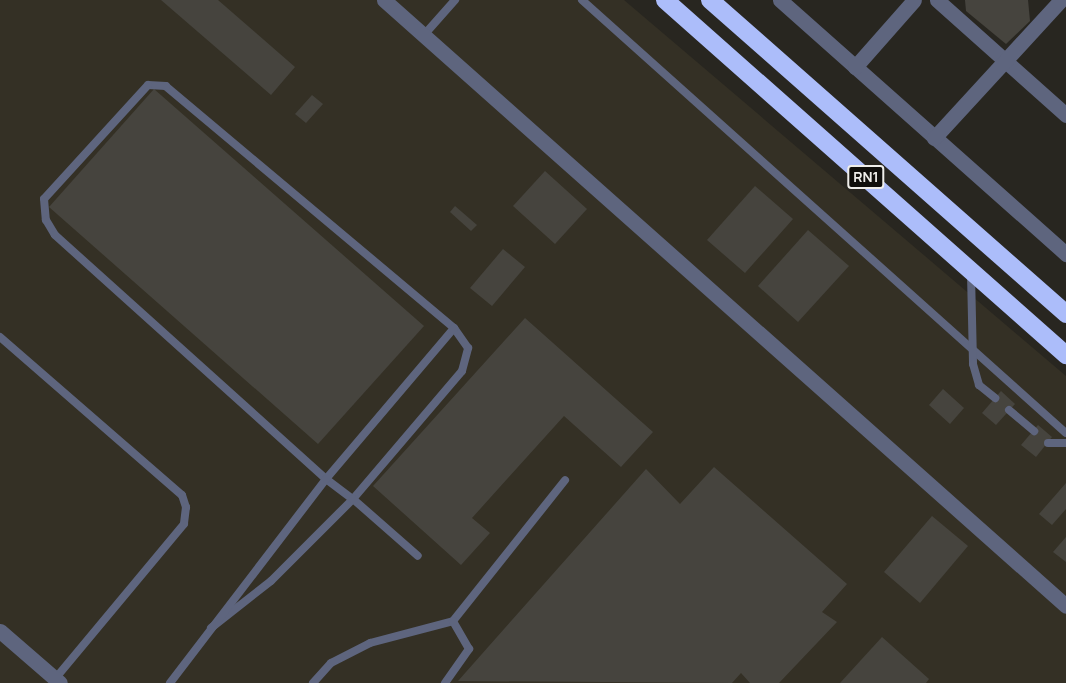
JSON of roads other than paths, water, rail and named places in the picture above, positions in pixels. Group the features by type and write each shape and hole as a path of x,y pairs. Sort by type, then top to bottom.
{"highway":[{"name":"RN1","path":"665,0 1066,356"},
{"name":"RN1","path":"710,0 1066,314"}],"street":[{"path":"384,0 1066,606"},
{"path":"780,0 1066,254"},
{"path":"855,67 914,0"},
{"path":"937,0 1066,115"},
{"path":"934,138 1061,0"},
{"path":"0,631 57,681"}],"lane":[{"path":"424,35 455,0"},
{"path":"582,0 1066,433"},
{"path":"211,628 271,581 353,499 462,371 468,348 454,328 166,86 158,83 140,90 45,199 46,220 55,234 326,479 353,499 418,556"},
{"path":"971,270 972,348 979,385 995,398"},
{"path":"170,683 326,479 454,328"},
{"path":"0,337 182,495 186,507 184,524 57,681"},
{"path":"1009,410 1034,430"},
{"path":"1048,443 1066,443"},
{"path":"313,683 331,663 370,643 453,621 565,480"},
{"path":"446,683 469,649 453,621"}]}
